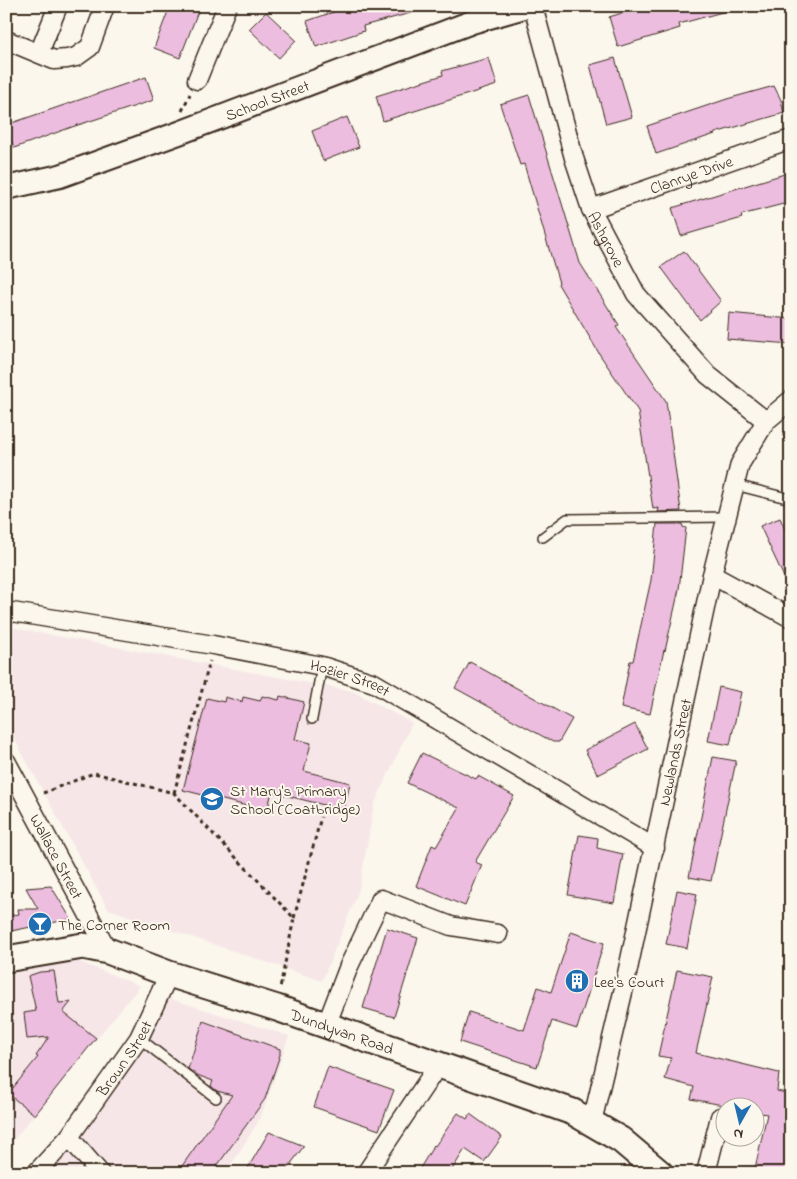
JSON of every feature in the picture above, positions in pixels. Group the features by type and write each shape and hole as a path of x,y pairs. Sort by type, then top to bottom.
{"main road":[{"name":"Dundyvan Road","path":"6,959 83,946 108,951 169,974 277,1008 573,1112 622,1140 660,1173"}],"street":[{"path":"39,53 58,6"},
{"path":"6,40 54,60 67,59 83,53 90,47 105,6"},
{"path":"197,80 227,6"},
{"name":"School Street","path":"6,188 60,176 179,134 472,22 528,6"},
{"name":"Ashgrove","path":"533,6 574,158 591,209 636,294 708,375 766,421"},
{"name":"Clanrye Drive","path":"591,209 791,140"},
{"name":"Newlands Street","path":"592,1122 655,848 712,575 740,464 766,421 791,400"},
{"path":"712,575 791,618"},
{"name":"Hozier Street","path":"6,611 212,645 322,666 374,683 655,848"},
{"name":"Wallace Street","path":"6,761 108,951"},
{"path":"326,1026 349,966 382,899 451,926 498,934"},
{"name":"Brown Street","path":"36,1173 69,1137 139,1038 169,974"},
{"path":"366,1173 439,1064"},
{"path":"69,1137 100,1173"},
{"path":"706,1173 714,1141"}],"lane":[{"path":"735,485 791,499"},
{"path":"543,537 567,519 727,517"},
{"path":"312,719 322,666"},
{"path":"139,1038 216,1098"}],"path":[{"path":"179,134 182,112 197,80"},
{"path":"174,793 209,664 212,645"},
{"path":"29,802 44,793 94,772 174,793 294,918"},
{"path":"277,1008 294,918 321,817"}],"shaded area":[{"name":"St Mary's Primary School (Coatbridge)","path":"14,628 352,691 412,723 374,805 359,890 322,981 108,909 6,724 6,639"},
{"path":"70,958 140,986 6,1149 6,969"},
{"path":"158,995 289,1036 261,1117 226,1173 34,1173"}],"building":[{"path":"170,6 200,6 180,58 154,48"},
{"path":"351,6 417,6 418,11 363,26 364,31 316,47 307,21"},
{"path":"645,6 725,6 726,11 679,24 680,28 618,47 609,17"},
{"path":"266,12 296,40 279,58 249,29"},
{"path":"489,58 497,85 383,121 376,96 443,75 442,71"},
{"path":"615,58 632,117 606,124 590,65"},
{"path":"146,77 154,100 14,148 6,125"},
{"path":"774,86 781,100 784,113 715,133 656,154 647,126 727,99"},
{"path":"529,95 580,263 619,325 616,327 666,401 681,511 658,512 659,508 653,509 638,411 600,355 558,284 524,164 520,165 500,104"},
{"path":"347,117 359,147 323,161 312,131"},
{"path":"791,172 791,202 741,215 742,218 681,236 672,208"},
{"path":"684,251 721,301 700,320 661,267"},
{"path":"729,313 791,319 791,344 727,339"},
{"path":"780,518 791,542 791,592 760,526"},
{"path":"657,524 682,524 686,528 679,589 650,714 621,708 630,661 633,661 651,580"},
{"path":"470,662 572,719 559,742 553,742 455,688"},
{"path":"719,687 741,692 730,745 708,741"},
{"path":"262,696 279,700 280,696 304,702 295,739 311,743 304,771 350,783 344,810 272,792 267,811 183,790 207,698 224,702 225,697 242,702 243,697 260,701"},
{"path":"635,724 648,749 598,775 585,750"},
{"path":"422,753 476,779 478,776 514,796 475,862 482,865 465,906 416,886 432,845 436,847 459,808 407,783"},
{"path":"713,757 736,761 711,881 689,877"},
{"path":"579,835 598,838 597,848 623,854 614,903 568,895"},
{"path":"51,886 71,919 6,932 6,916 19,914 18,909 38,909 26,888"},
{"path":"677,890 697,894 687,948 666,944"},
{"path":"387,928 418,938 394,1017 363,1008"},
{"path":"571,932 604,943 577,1029 552,1021 537,1067 460,1042 469,1012 524,1030 538,987 551,992"},
{"path":"677,970 713,977 696,1053 779,1073 777,1091 791,1094 791,1109 788,1122 791,1122 791,1173 754,1173 760,1146 764,1146 764,1128 767,1114 764,1114 764,1096 714,1096 714,1103 691,1099 694,1087 665,1079 671,1058 658,1056"},
{"path":"54,971 59,1003 71,1002 63,1012 96,1038 35,1115 8,1094 38,1057 36,1056 49,1037 27,1039 24,1013 36,1011 28,976 40,972"},
{"path":"203,1021 280,1049 280,1055 265,1099 212,1173 177,1173 232,1095 217,1091 211,1086 213,1081 197,1075 188,1069"},
{"path":"328,1067 394,1090 379,1130 314,1107"},
{"path":"458,1113 467,1119 470,1114 502,1137 484,1162 465,1149 450,1173 417,1173 434,1145"},
{"path":"269,1132 304,1146 284,1173 245,1173"}],"place":[{"name":"St Mary's Primary School (Coatbridge)","path":"212,799"},
{"name":"The Corner Room","path":"40,924"},
{"name":"Lee's Court","path":"577,981"}]}
